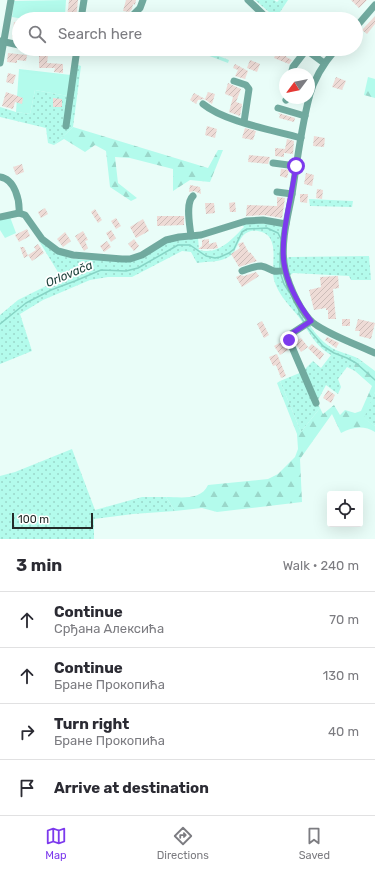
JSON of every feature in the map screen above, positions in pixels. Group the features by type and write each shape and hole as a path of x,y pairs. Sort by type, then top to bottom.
{"street":[{"path":"0,63 2,42 11,0"},
{"path":"82,12 84,0"},
{"path":"136,12 140,8 143,0"},
{"path":"248,0 261,12"},
{"path":"363,19 375,6"},
{"path":"2,42 12,44"},
{"path":"66,126 76,56"},
{"path":"293,68 300,56"},
{"path":"314,56 324,63"},
{"path":"315,78 330,56"},
{"path":"234,81 246,85 249,89 244,122"},
{"path":"203,104 215,112 301,138"},
{"path":"306,104 286,224 281,271 309,322 375,353"},
{"path":"278,108 305,116"},
{"path":"273,163 296,166"},
{"path":"0,177 4,178 11,184 18,198 19,213"},
{"path":"277,192 292,194"},
{"path":"191,236 188,206 189,201 193,196"},
{"path":"0,217 19,213 25,215 42,239 58,251 73,255 130,259 142,256 166,240 201,235 246,221 263,220 286,224"},
{"path":"242,272 252,267 260,266 281,271"},
{"path":"309,322 291,334 289,340 316,403"}],"green space":[{"path":"66,0 65,12 13,12 14,1"},
{"path":"255,0 274,0 277,2 279,0 288,0 280,12 269,12"},
{"path":"210,56 218,56 229,60 228,63"},
{"path":"78,65 81,66 73,127 54,145 48,143 46,128 0,117 0,107 16,112 30,114 35,90 68,96"},
{"path":"19,69 71,75 68,96 35,90 30,114 16,112"},
{"path":"368,77 375,79 375,98 364,95"},
{"path":"73,127 208,168 218,150 223,150 210,182 190,180 173,191 173,169 130,158 115,157 118,183 137,198 131,201 110,187 106,151 95,145 85,152 64,139 54,145"},
{"path":"309,199 353,201 352,207 310,206"},
{"path":"10,217 16,233 5,238 0,230 0,219"},
{"path":"250,222 287,226 284,259 289,257 369,256 371,280 351,280 349,276 293,273 287,278 310,326 324,342 332,348 356,357 363,362 354,364 355,371 347,367 338,379 341,387 338,394 326,385 317,402 320,408 301,432 280,381 302,372 313,361 321,368 331,355 320,347 278,290 273,275 274,253 272,243 268,236 259,231 251,231 244,235 233,253 222,260 197,263 191,252 182,251 132,277 108,277 90,280 43,300 20,314 32,351 0,364 0,315 18,300 58,280 61,277 39,241 54,252 70,258 85,260 107,259 116,262 129,262 166,242 198,237 199,250 213,250 229,241 244,227 242,224"},
{"path":"363,362 375,371 375,392 364,418 375,426 375,432 367,428 358,428 349,429 341,433 332,414 300,459 302,502 217,512 202,508 175,511 166,497 195,496 205,490 208,485 268,479 278,474 295,457 298,449 297,434 277,383 280,381 301,432 320,408 323,414 334,405 340,415 345,410 355,413 361,411 372,386 355,371 354,364"},
{"path":"375,392 375,426 363,418"},
{"path":"72,449 95,510 142,497 166,497 175,511 94,519 94,539 0,539 0,476 15,472"}],"building":[{"path":"69,0 78,0 77,12 68,12"},
{"path":"126,0 136,0 135,5 133,4 132,9 129,12 123,11"},
{"path":"351,0 367,0 359,8"},
{"path":"375,16 375,24 367,34 363,29"},
{"path":"8,53 12,53 12,56 27,56 26,61 17,60 17,63 7,62"},
{"path":"39,56 48,56 47,63 63,64 63,73 54,72 55,68 39,68"},
{"path":"275,56 286,56 292,60 289,64 274,58"},
{"path":"250,60 260,64 257,72 247,68"},
{"path":"235,64 248,71 245,79 235,76 238,70 233,68"},
{"path":"8,73 16,75 13,84 6,82"},
{"path":"336,77 346,81 342,90 332,87"},
{"path":"228,83 241,89 236,102 242,104 240,116 229,112 233,97 225,94"},
{"path":"6,92 23,98 22,104 15,102 13,109 2,106"},
{"path":"208,92 215,94 212,104 204,99 198,100 196,104 190,100 194,93 205,99"},
{"path":"53,98 62,99 62,107 53,107"},
{"path":"278,113 295,118 294,122 279,118 280,115"},
{"path":"207,126 217,129 215,138 205,135"},
{"path":"245,128 256,131 253,140 242,138"},
{"path":"314,136 325,138 324,147 313,146"},
{"path":"287,139 294,141 293,154 284,153 284,157 275,156 275,148 285,149"},
{"path":"249,155 270,157 268,164 248,162"},
{"path":"22,164 24,172 16,175 13,167"},
{"path":"281,169 289,170 287,178 280,176"},
{"path":"306,173 314,175 312,186 304,184"},
{"path":"190,185 200,187 201,194 194,191 189,192"},
{"path":"317,189 323,190 322,199 316,198"},
{"path":"300,194 308,194 307,203 300,202"},
{"path":"277,197 285,198 282,218 264,215 246,216 247,205 277,206"},
{"path":"235,202 236,212 230,212 229,203"},
{"path":"205,203 214,203 215,213 206,214"},
{"path":"45,208 48,214 41,218 38,212"},
{"path":"95,209 102,220 98,223 91,212"},
{"path":"157,216 184,216 184,225 157,226"},
{"path":"116,218 121,226 116,229 111,221"},
{"path":"143,219 149,231 136,238 130,227"},
{"path":"27,229 30,236 19,242 15,235"},
{"path":"111,230 116,238 111,242 106,233"},
{"path":"83,231 88,240 85,241 88,248 84,251 75,236"},
{"path":"65,232 71,241 63,247 57,239"},
{"path":"134,239 139,246 134,251 128,244"},
{"path":"209,239 209,244 216,242 218,248 198,249 202,246 202,240"},
{"path":"107,241 111,247 104,252 100,246"},
{"path":"243,242 249,253 250,252 257,261 239,267 231,254 240,248 238,244"},
{"path":"38,244 44,253 32,261 28,255 36,250 34,247"},
{"path":"20,247 24,247 28,256 24,258"},
{"path":"256,272 259,276 242,287 236,277 240,275 244,276"},
{"path":"338,276 339,288 333,289 336,319 328,319 328,310 326,310 326,308 314,310 309,290 321,287 320,277"},
{"path":"342,319 350,319 350,326 342,326"},
{"path":"358,319 375,323 371,339 359,336 360,331 355,331"},
{"path":"262,321 269,335 264,338 257,324"},
{"path":"327,337 339,343 336,348 325,340"},
{"path":"301,338 308,347 301,352 295,342"},
{"path":"283,341 288,350 280,355 274,346"},
{"path":"312,344 324,354 320,360 308,348"},
{"path":"277,354 286,376 281,378 276,365 273,366 269,357"},
{"path":"328,390 335,395 331,403 323,398"}],"waterway":[{"name":"Orlovača","path":"0,324 26,303 51,290 101,270 126,271 138,268 178,245 190,245 206,256 215,258 229,253 234,249 242,232 247,229 267,228 278,233 281,239"},
{"name":"Orlovača","path":"280,253 280,269"},
{"name":"Orlovača","path":"280,272 284,284 289,292"},
{"name":"Orlovača","path":"299,310 299,314 304,322"},
{"name":"Orlovača","path":"307,327 323,346 356,363 375,380"}],"route":[{"path":"289,340 291,334 311,321 298,302 287,276 284,264 284,240 296,166"}]}
